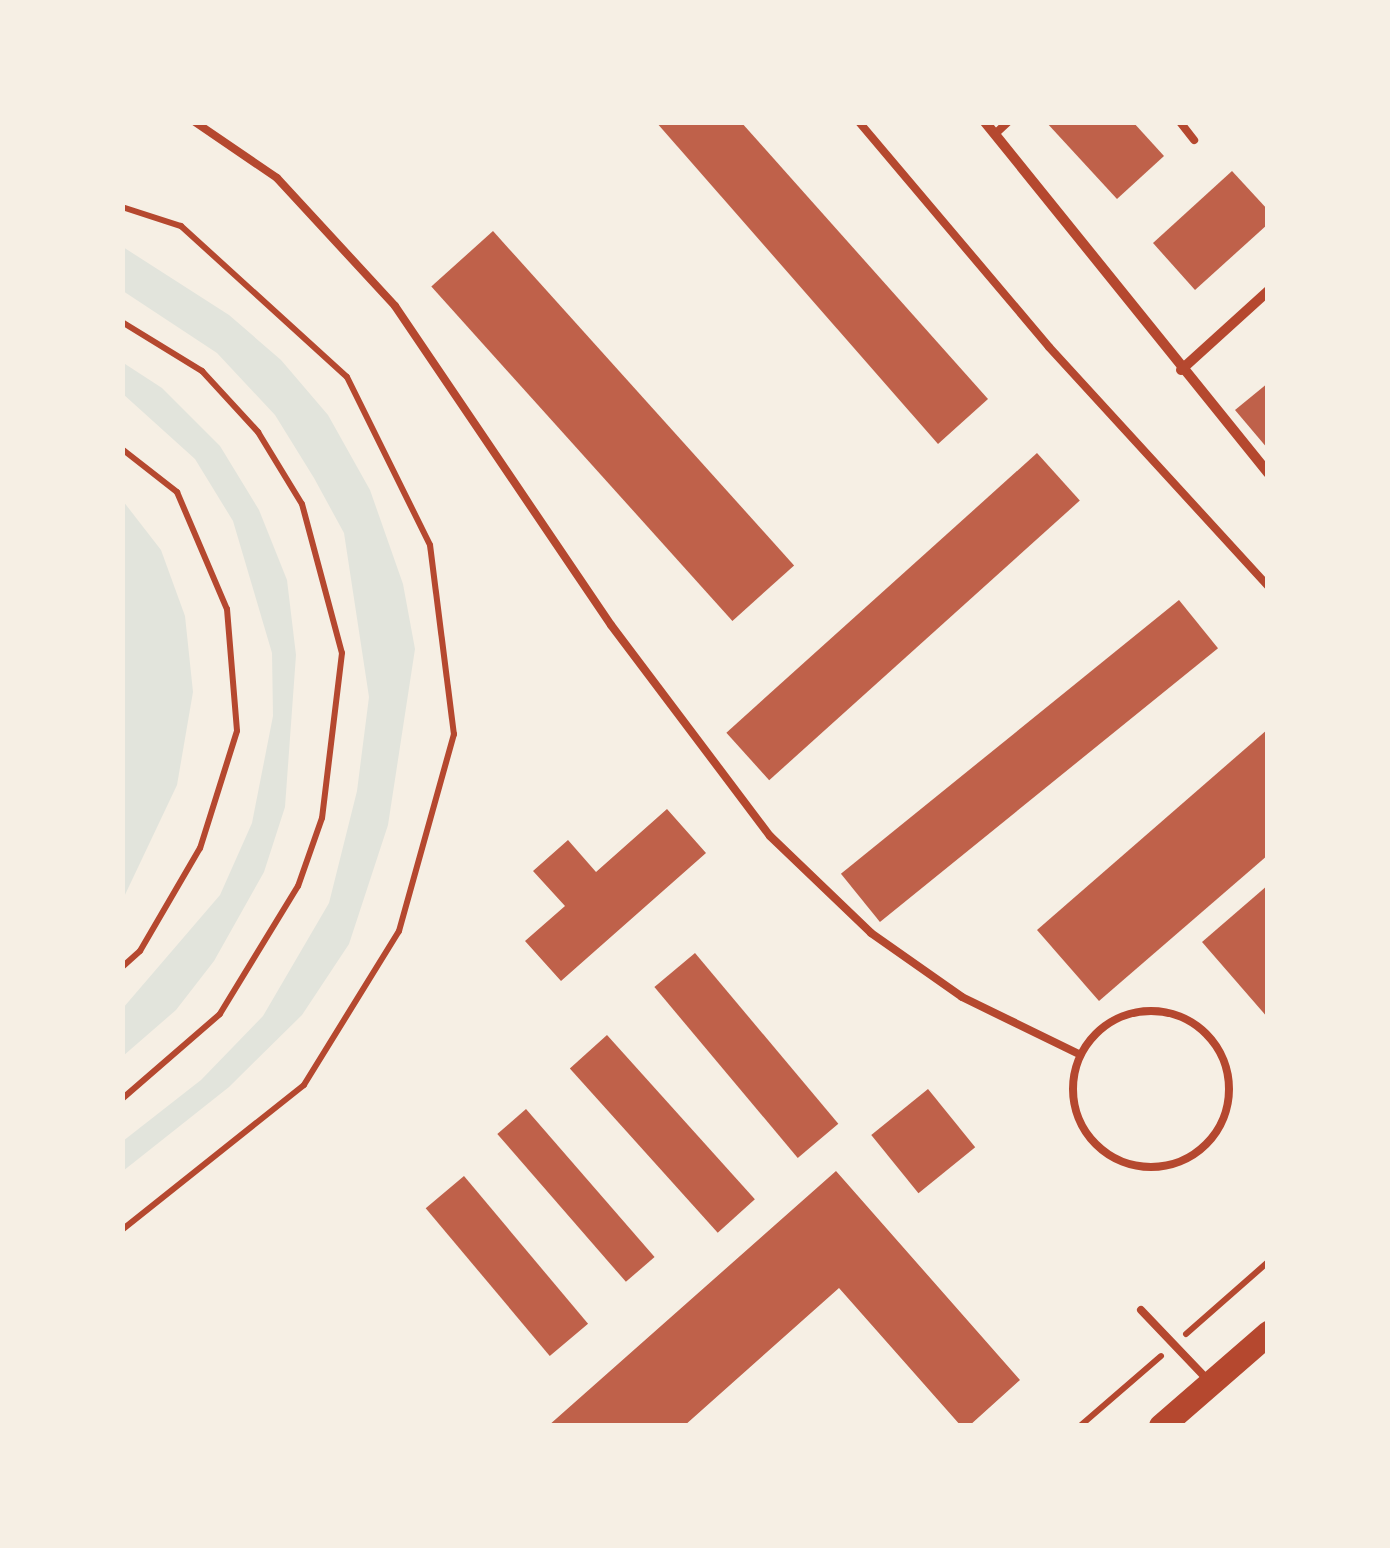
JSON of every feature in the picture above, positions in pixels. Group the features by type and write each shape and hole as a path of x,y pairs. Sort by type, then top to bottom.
{"main road":[{"path":"1161,1426 1268,1333"}],"street":[{"path":"985,122 1181,370 1268,473"},
{"path":"1181,370 1268,291"}],"lane":[{"path":"195,122 277,178 395,306 611,625 770,836 872,933 962,996 1079,1054"},
{"path":"859,122 1048,347 1268,586"},
{"path":"994,134 1008,122"},
{"path":"1180,122 1194,140"},
{"path":"1145,1009 1186,1016 1217,1044 1226,1070 1230,1082 1223,1123 1196,1154 1157,1168 1117,1160 1086,1133 1076,1108 1072,1095 1079,1054 1106,1023 1145,1009"},
{"path":"1141,1310 1210,1382"}],"path":[{"path":"122,208 181,226 347,377 430,545 454,734 399,931 304,1085 122,1230"},
{"path":"122,322 202,372 258,432 302,504 342,654 322,818 298,886 220,1014 122,1099"},
{"path":"122,449 176,492 228,609 237,731 200,848 140,951 122,968"}],"shaded area":[{"path":"123,247 229,315 281,360 328,415 370,490 403,584 415,649 388,825 349,944 302,1015 229,1087 123,1171 123,1141 201,1080 263,1016 329,903 357,791 369,697 344,533 314,478 275,415 217,353 123,291"},
{"path":"122,362 162,388 220,446 259,510 287,580 296,655 285,807 264,872 214,961 176,1010 123,1056 123,1008 220,895 252,823 273,716 272,653 233,521 195,459 123,394"},
{"path":"123,501 161,550 185,616 193,692 177,785 123,899"}],"building":[{"path":"656,122 741,122 988,399 938,444"},
{"path":"1046,122 1133,122 1164,156 1117,199"},
{"path":"1232,171 1268,210 1268,224 1195,290 1153,243"},
{"path":"493,231 794,565 732,621 431,287"},
{"path":"1268,383 1268,449 1235,410"},
{"path":"1037,453 1080,501 769,780 726,733"},
{"path":"1179,600 1218,648 880,922 841,874"},
{"path":"1268,729 1268,855 1099,1001 1037,930"},
{"path":"667,809 706,853 561,981 525,941 565,906 533,871 568,840 596,872"},
{"path":"1268,885 1268,1018 1202,942"},
{"path":"695,953 838,1124 798,1158 654,987"},
{"path":"607,1035 755,1199 718,1233 570,1068"},
{"path":"928,1089 975,1147 918,1193 871,1135"},
{"path":"526,1109 655,1257 626,1282 497,1134"},
{"path":"836,1171 1020,1380 969,1426 961,1426 839,1288 684,1426 548,1426"},
{"path":"464,1176 588,1324 550,1356 426,1208"}]}
